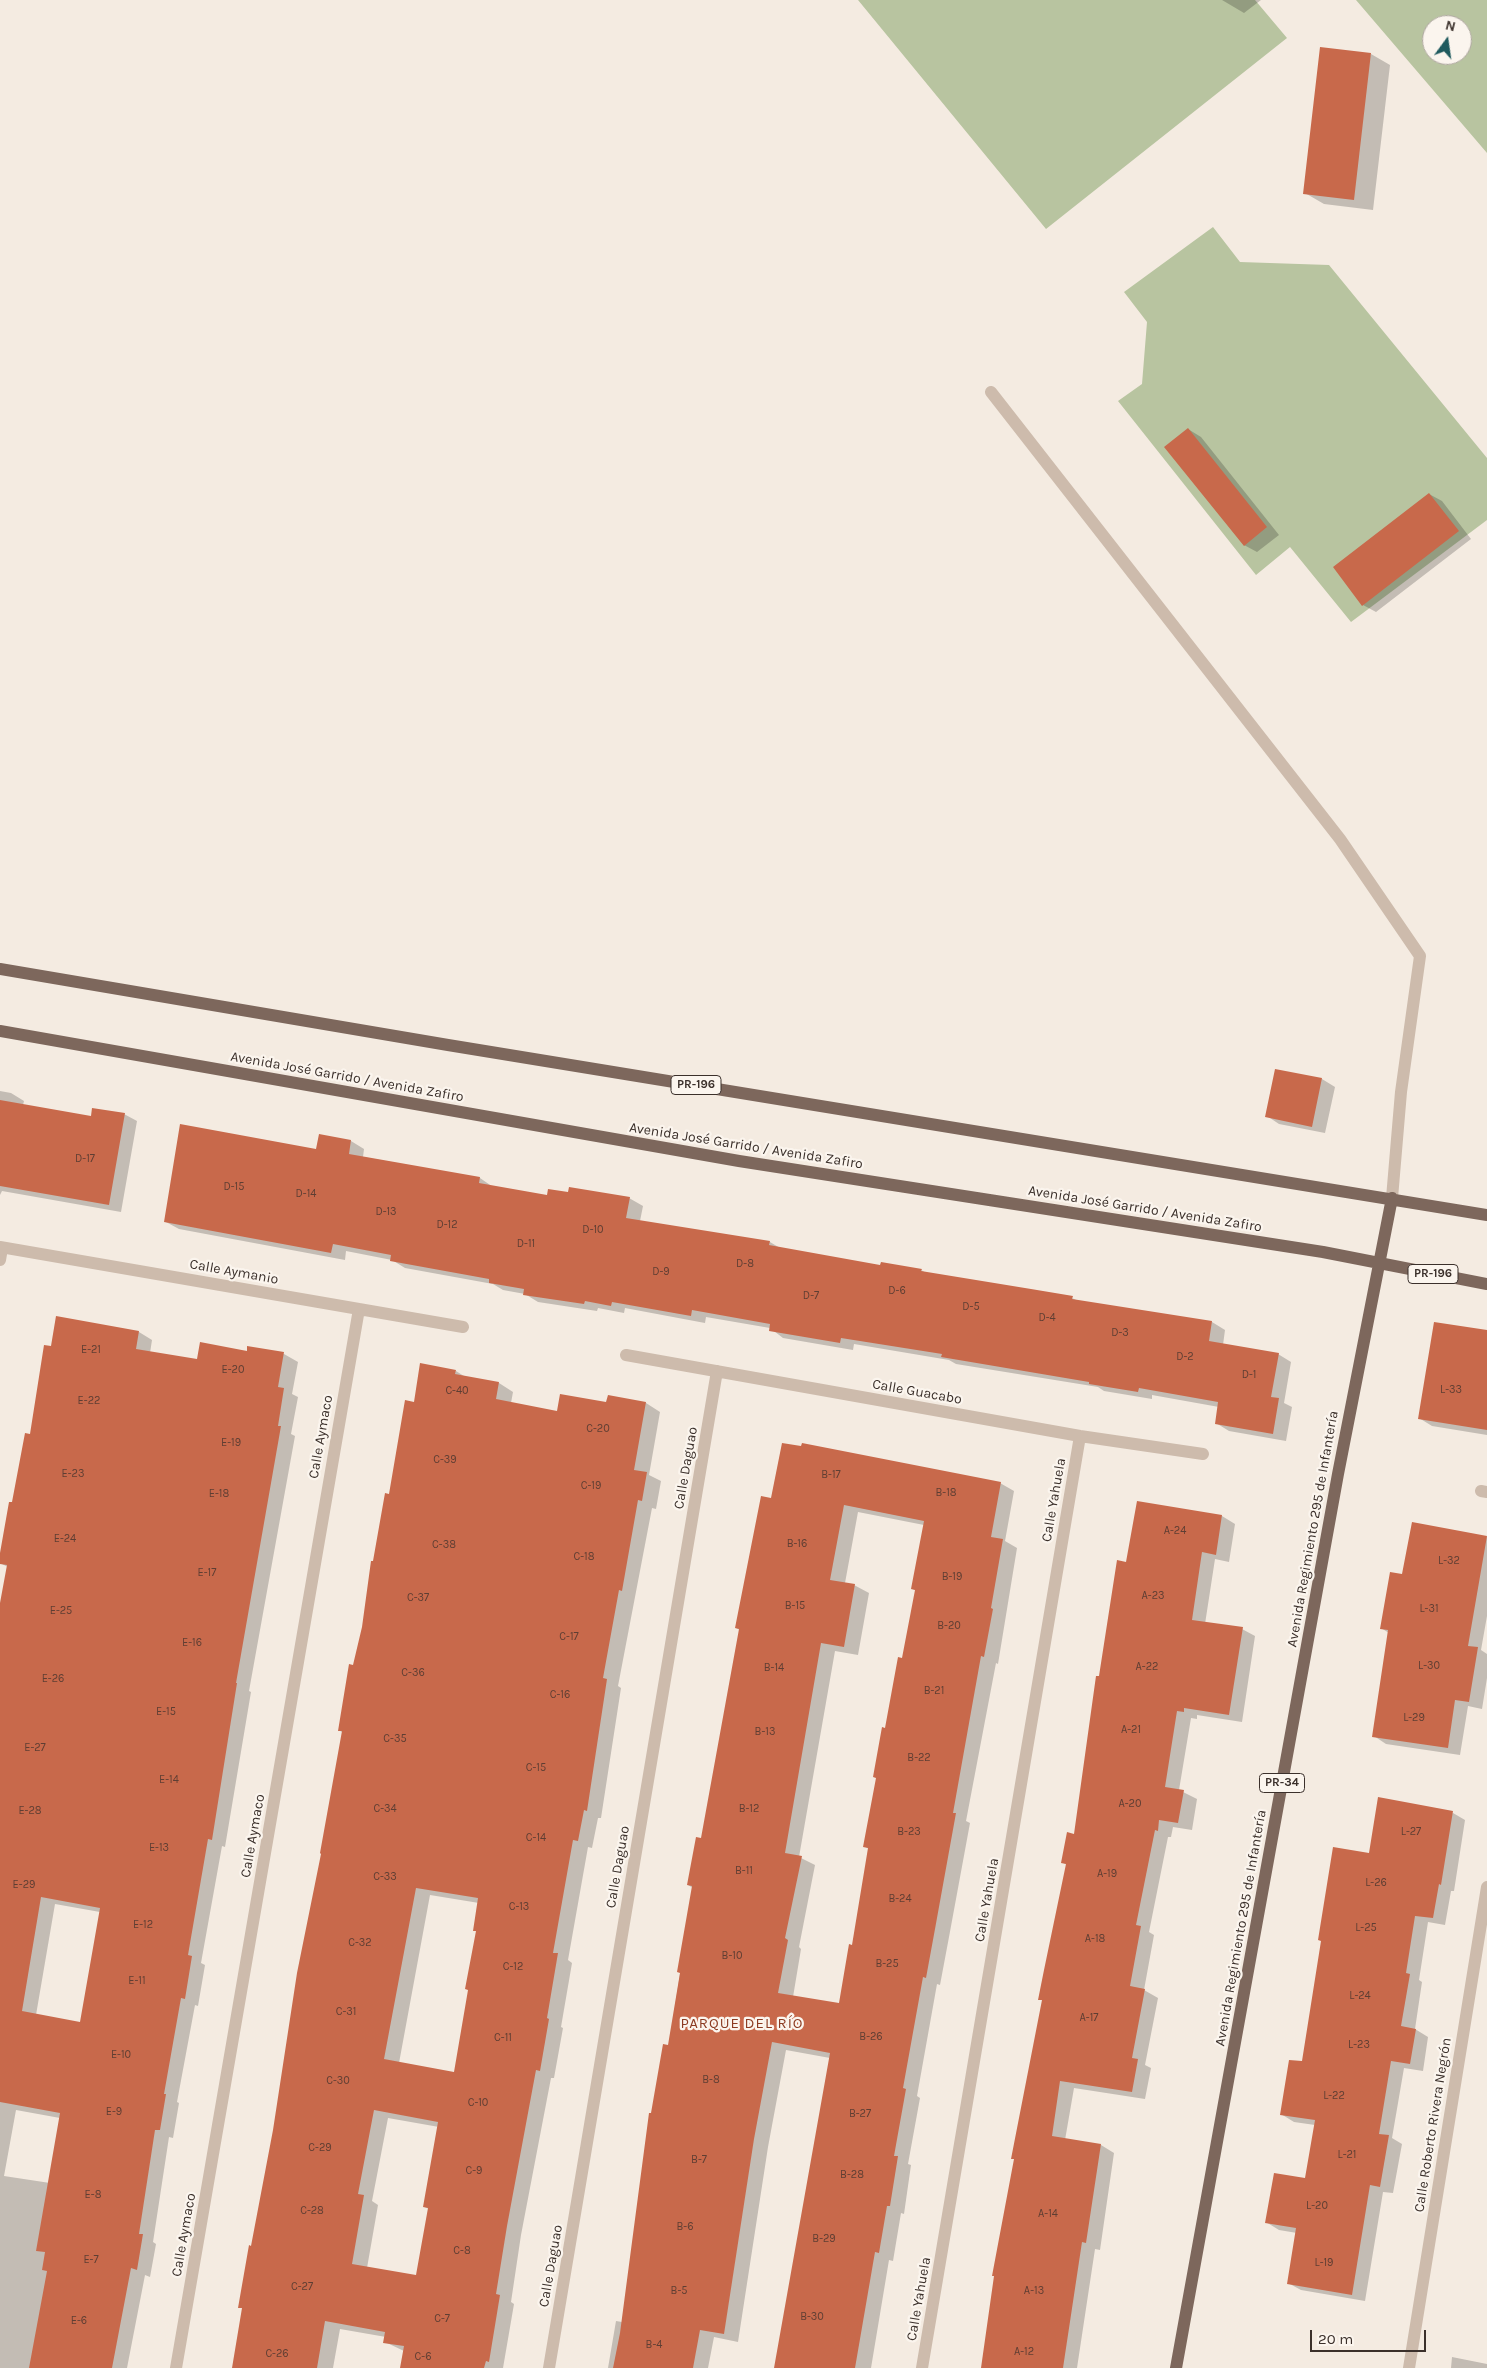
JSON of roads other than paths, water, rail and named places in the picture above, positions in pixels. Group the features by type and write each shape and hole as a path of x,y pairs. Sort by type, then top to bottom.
{"main road":[{"name":"PR-196","path":"0,969 458,1047 1392,1198 1487,1216"},
{"name":"Avenida José Garrido / Avenida Zafiro","path":"0,1031 729,1159 1323,1252 1487,1284"},
{"name":"Avenida Regimiento 295 de Infantería","path":"1176,2368 1338,1474 1392,1198"}],"street":[{"path":"991,392 1340,840 1420,956 1401,1092 1392,1198"},
{"name":"Calle Aymanio","path":"1,1252 462,1326"},
{"name":"Calle Aymaco","path":"176,2368 359,1309"},
{"name":"Calle Guacabo","path":"626,1355 1080,1436 1203,1454"},
{"name":"Calle Daguao","path":"549,2368 717,1371"},
{"name":"Calle Yahuela","path":"922,2368 1080,1436"},
{"name":"Calle Roberto Rivera Negrón","path":"1409,2368 1487,1887"}],"district":[{"name":"PARQUE DEL RÍO","path":"742,2024"}]}
